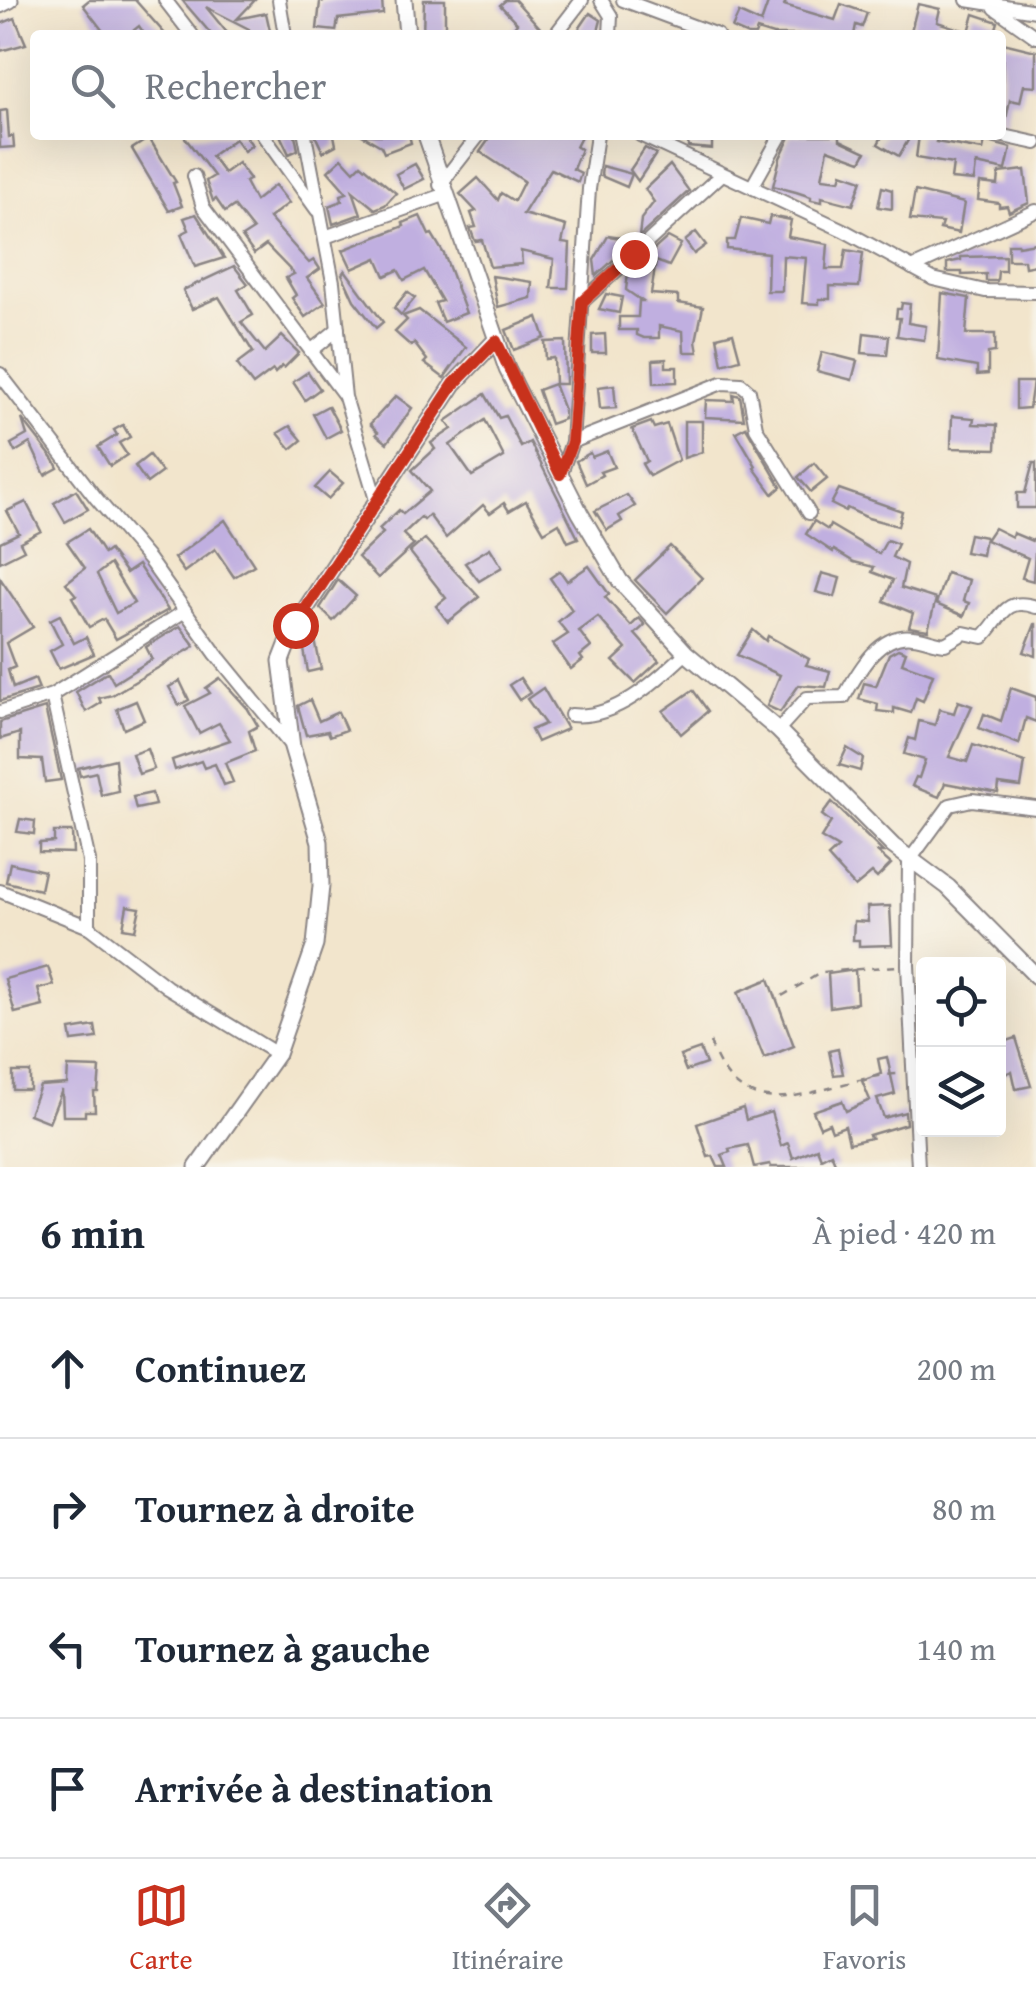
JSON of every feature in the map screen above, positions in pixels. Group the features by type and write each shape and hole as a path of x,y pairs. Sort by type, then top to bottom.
{"street":[{"path":"0,5 10,0"},
{"path":"165,0 188,30"},
{"path":"279,0 285,30"},
{"path":"404,0 407,30"},
{"path":"559,30 582,0"},
{"path":"601,0 611,16 610,30"},
{"path":"623,0 704,30"},
{"path":"967,0 1036,11"},
{"path":"993,6 1036,36"},
{"path":"1006,137 1036,143"},
{"path":"267,140 320,215"},
{"path":"306,140 325,237 345,397 378,504"},
{"path":"427,140 496,341 560,474 620,582 686,652 778,730 909,861 948,888 1036,976"},
{"path":"325,237 442,190 476,140"},
{"path":"560,474 572,442 588,189 596,140"},
{"path":"650,140 844,230 934,279 985,291 1036,292"},
{"path":"752,186 778,140"},
{"path":"582,302 721,175"},
{"path":"194,176 204,207 345,397"},
{"path":"912,268 1036,211"},
{"path":"311,350 338,329"},
{"path":"197,1167 277,1054 315,945 321,886 320,842 292,748 281,661 295,625 454,384 496,341"},
{"path":"0,374 292,748"},
{"path":"572,442 722,383 741,384 748,391 756,428 809,513"},
{"path":"778,730 807,698 844,697 860,669 887,643 910,636 945,644 964,632 984,637 1011,606 1023,602 1036,607"},
{"path":"0,712 52,695 185,611"},
{"path":"570,716 593,716 605,711 646,687 686,652"},
{"path":"52,695 89,861 90,927"},
{"path":"918,1167 911,1074 909,861 950,805 972,800 1036,808"},
{"path":"0,891 90,927 167,987 277,1054"}],"path":[{"path":"782,996 822,972 908,965"},
{"path":"710,1042 718,1064 735,1084 771,1098 819,1093 870,1076 911,1074"}],"building":[{"path":"89,0 135,0 162,30 142,30 139,26 134,30 102,30 83,5"},
{"path":"182,0 255,0 237,19 266,13 270,30 249,30 206,7 225,30 208,30"},
{"path":"382,0 383,14 338,19 336,30 317,29 320,2"},
{"path":"424,0 445,0 445,30 423,30"},
{"path":"515,0 541,29 511,30 517,23 500,5"},
{"path":"769,0 787,0 784,5 835,20 841,4 867,13 862,27 856,25 855,30 732,28 739,13 761,23"},
{"path":"918,4 940,9 937,22 963,30 911,30"},
{"path":"590,13 601,20 598,30 579,29"},
{"path":"974,14 998,22 996,30 970,30"},
{"path":"15,18 26,44 0,51 0,24"},
{"path":"1006,44 1036,51 1036,86 1024,85 1020,102 1010,100 1006,119"},
{"path":"7,110 9,137 13,136 14,147 0,148 0,111"},
{"path":"150,140 176,182 173,183 182,206 169,211 132,149"},
{"path":"187,140 234,140 211,156 224,173 238,163 250,179 245,182 255,201 275,185 289,203 269,218 309,263 314,260 320,269 307,278 325,303 305,317 292,298 296,295 286,278 294,274 266,245 254,254 242,237 253,230 234,206 225,212 216,199 213,201 206,181 214,176"},
{"path":"236,140 248,140 252,145 244,151"},
{"path":"282,140 296,140 298,150 289,154"},
{"path":"317,140 335,140 336,145 323,152"},
{"path":"371,140 411,143 384,153"},
{"path":"488,140 580,140 576,147 581,149 573,169 581,173 578,182 551,169 523,214 566,226 562,243 570,244 568,288 551,288 554,259 521,251 522,264 490,267 482,240 475,241 470,228 476,227 471,213 476,211 460,194 478,178 498,200 501,193 514,201 524,181 480,152"},
{"path":"689,140 712,140 712,149 688,147"},
{"path":"789,140 840,140 866,152 861,161 828,149 822,178 840,180 842,173 862,180 853,205 822,197 822,202 811,200 773,186"},
{"path":"880,140 908,140 899,156 878,144"},
{"path":"918,140 983,150 985,141 1011,148 1006,170 976,164 974,181 951,179 953,164 916,158"},
{"path":"645,148 656,154 638,181 630,170"},
{"path":"342,158 354,171 361,164 396,193 375,209 353,191 361,214 333,224 329,206 342,201 341,195 347,193 328,171"},
{"path":"415,164 424,179 404,189 396,174"},
{"path":"670,165 689,191 639,237 641,219 654,202 645,189"},
{"path":"602,166 632,174 627,187 601,176"},
{"path":"1025,170 1029,203 1009,212 1007,206 978,200 980,183 998,185 999,173"},
{"path":"882,187 892,190 892,209 878,207"},
{"path":"915,191 964,203 959,233 940,229 942,223 910,220"},
{"path":"196,214 224,258 195,267 181,234 189,230 184,218"},
{"path":"420,216 444,254 466,313 443,322 435,303 442,301 424,270 404,280 398,270 385,276 377,258 352,269 343,250"},
{"path":"770,216 791,220 788,237 828,244 826,269 843,269 846,250 863,253 859,287 830,286 830,299 819,299 819,304 802,303 806,258 783,256 782,291 767,291 768,253 727,249 727,240 735,240 741,218 768,224"},
{"path":"696,232 706,245 694,254 685,241"},
{"path":"608,236 622,238 621,253 596,276 594,260"},
{"path":"668,237 681,244 669,266 656,261 651,294 678,296 678,303 703,307 696,341 698,352 684,352 683,331 659,326 659,338 644,338 637,335 637,330 619,330 619,317 638,317 642,301 626,290 628,273"},
{"path":"1036,243 1036,265 1025,267 1024,260 1008,260 1008,244"},
{"path":"1005,256 1005,271 998,271 997,281 986,281 986,274 947,272 947,263 961,257"},
{"path":"234,266 248,284 238,290 253,315 241,322 265,352 282,336 299,353 284,368 275,373 273,370 253,385 237,364 253,352 219,297 192,309 183,290"},
{"path":"345,270 383,322 376,328 354,300 342,274"},
{"path":"492,276 532,282 531,298 498,307"},
{"path":"407,292 415,298 401,315 394,308"},
{"path":"942,293 969,298 966,334 995,334 995,352 988,353 988,374 977,375 977,367 938,360"},
{"path":"606,294 622,297 619,313 599,309"},
{"path":"902,303 910,304 908,323 926,326 924,340 897,336 897,309 901,309"},
{"path":"419,310 466,347 444,378 424,363 427,360 414,343 411,346 395,332 407,320 403,316"},
{"path":"538,317 545,338 514,350 506,330"},
{"path":"733,333 740,359 722,364 717,337"},
{"path":"864,333 889,336 887,355 862,353"},
{"path":"605,334 606,353 592,353 592,335"},
{"path":"565,341 566,384 555,384 554,358 546,359 545,342"},
{"path":"822,352 857,361 852,380 817,371"},
{"path":"666,359 666,367 677,367 677,382 654,383 653,360"},
{"path":"308,372 320,389 305,400 293,382"},
{"path":"1016,382 1033,382 1029,408 1016,409"},
{"path":"554,384 564,419 550,424 538,390"},
{"path":"614,385 616,408 600,409 598,387"},
{"path":"485,394 499,418 505,416 521,447 530,442 578,538 568,542 559,523 544,532 526,501 509,511 504,503 490,513 483,505 446,538 429,515 424,520 421,517 403,534 414,545 378,578 358,557 383,533 379,529 399,510 403,514 430,491 412,470 435,449 431,443 452,429 446,421","holes":["485,420 504,457 472,476 450,445"]},
{"path":"733,394 740,396 744,419 705,417 706,400 734,401"},
{"path":"396,396 412,408 387,443 370,424"},
{"path":"328,406 341,430 326,438 313,414"},
{"path":"952,416 974,418 973,424 997,425 996,449 951,448"},
{"path":"22,419 58,468 45,475 30,443 15,452 11,444 27,435"},
{"path":"684,421 702,421 702,452 684,458"},
{"path":"651,422 654,428 667,424 679,460 649,476 642,464 647,461 632,429"},
{"path":"123,425 130,437 119,443 127,455 110,466 98,447 117,435 114,430"},
{"path":"290,426 302,440 291,449 278,433"},
{"path":"746,427 781,487 773,494 736,432"},
{"path":"607,451 614,467 586,484 576,461 590,453 592,457"},
{"path":"149,455 162,472 147,483 135,466"},
{"path":"814,463 827,479 811,492 798,477"},
{"path":"1033,463 1036,508 1017,508 1017,493 1025,493"},
{"path":"330,472 343,483 328,499 315,488"},
{"path":"839,489 902,511 898,526 831,504"},
{"path":"76,490 88,509 65,522 54,503"},
{"path":"627,495 635,506 607,530 595,511"},
{"path":"26,502 41,531 20,542 24,550 0,562 0,542 19,533 7,511"},
{"path":"225,520 254,565 234,577 215,549 184,572 174,558"},
{"path":"814,521 828,530 830,525 879,554 887,540 898,544 892,557 906,564 901,588 936,599 928,630 909,627 913,613 884,601 893,580 872,572 874,567 833,552 806,534"},
{"path":"994,528 1012,537 1013,533 1032,541 1036,538 1033,581 1022,578 1028,558 986,540"},
{"path":"88,529 104,554 109,550 126,573 138,565 168,610 116,639 104,619 89,627 72,597 76,595 66,583 85,568 67,542","holes":["110,564 134,603 116,613 97,574"]},
{"path":"969,534 985,537 982,555 965,552"},
{"path":"425,539 479,597 448,622 436,606 446,598 410,552"},
{"path":"670,546 702,578 667,613 635,580"},
{"path":"490,548 502,567 479,581 465,563"},
{"path":"589,566 609,594 605,597 631,626 639,618 645,625 635,634 659,661 635,683 613,661 626,649 598,617 579,631 591,647 571,669 553,644 568,634 558,622 572,610 550,578 560,571 567,581"},
{"path":"822,573 840,578 835,597 816,592"},
{"path":"946,573 969,580 963,601 969,603 964,616 936,604"},
{"path":"0,578 33,627 6,643 15,667 8,670 13,688 35,679 39,689 0,701"},
{"path":"338,580 356,596 333,621 320,608"},
{"path":"60,615 74,643 86,637 94,654 59,669 50,651 62,644 50,620"},
{"path":"1036,624 1036,656 1024,652"},
{"path":"180,626 195,646 112,695 99,698 101,703 86,712 76,692 108,672 114,683 152,659 146,647"},
{"path":"753,630 766,641 768,636 809,659 806,665 830,671 826,687 799,685 780,712 767,706 780,675 737,655"},
{"path":"315,640 321,669 308,672 303,644"},
{"path":"898,649 906,652 902,663 933,674 923,701 916,698 911,713 894,708 894,713 877,711 878,704 859,699 864,683 876,686 889,654"},
{"path":"220,678 258,726 249,731 255,751 225,763 233,782 224,785 215,764 204,768 201,761 175,770 172,760 230,740 219,723 199,733 185,706 210,693 206,688"},
{"path":"520,678 530,693 519,700 509,685"},
{"path":"180,681 189,700 179,705 169,687"},
{"path":"543,688 567,729 537,742 531,730 545,724 527,699"},
{"path":"1011,688 1036,697 1036,722 1026,718 1019,744 979,728 984,714 1001,721"},
{"path":"693,690 708,711 681,734 663,711"},
{"path":"310,700 319,721 338,712 346,730 330,736 328,731 306,735 298,706"},
{"path":"136,701 144,720 124,729 117,709"},
{"path":"958,701 972,706 949,757 967,762 973,745 1025,762 1021,787 999,784 998,793 945,783 939,797 912,786 925,760 904,754 909,738 915,740 919,721 935,725 939,709 954,713"},
{"path":"45,708 61,780 45,782 42,760 20,759 20,733 0,739 0,722"},
{"path":"847,748 863,758 860,771 839,765"},
{"path":"147,749 154,769 139,774 132,754"},
{"path":"115,759 118,791 101,795 96,772 80,776 78,768"},
{"path":"152,793 155,805 136,809 133,797"},
{"path":"832,802 891,864 877,878 872,873 855,887 828,857 838,848 821,838 831,822 822,815"},
{"path":"20,819 35,821 34,834 17,832"},
{"path":"54,832 72,832 73,853 39,852 39,843 54,842"},
{"path":"10,863 44,871 40,890 6,882"},
{"path":"127,906 140,908 135,930 123,928"},
{"path":"890,906 892,945 859,946 859,940 853,940 854,921 868,922 867,907"},
{"path":"48,967 54,985 38,989 43,1006 15,1013 5,979"},
{"path":"855,970 857,1003 830,1007 828,974"},
{"path":"769,979 794,1046 764,1058 738,992"},
{"path":"95,1026 97,1038 72,1041 70,1030"},
{"path":"1016,1038 1031,1086 1016,1089 1012,1071 1006,1074 1006,1041"},
{"path":"700,1049 706,1064 686,1071 680,1056"},
{"path":"838,1049 843,1074 834,1075 829,1051"},
{"path":"887,1057 895,1094 877,1099 884,1118 905,1112 906,1124 849,1143 845,1126 832,1131 829,1123 820,1127 813,1111 842,1101 846,1111 870,1100 862,1081 881,1074 878,1059"},
{"path":"68,1067 100,1068 98,1092 94,1092 95,1111 85,1111 85,1116 63,1116 62,1090 49,1122 29,1114 40,1086 67,1084"},
{"path":"13,1072 30,1072 30,1090 13,1090"},
{"path":"743,1108 746,1120 771,1112 781,1146 788,1143 793,1158 817,1148 821,1158 831,1153 837,1167 754,1167 748,1145 729,1149 722,1155 727,1167 718,1167 713,1156 708,1157 697,1124"}],"route":[{"path":"295,625 454,384 496,341 560,474 572,442 582,302 634,254"}]}
